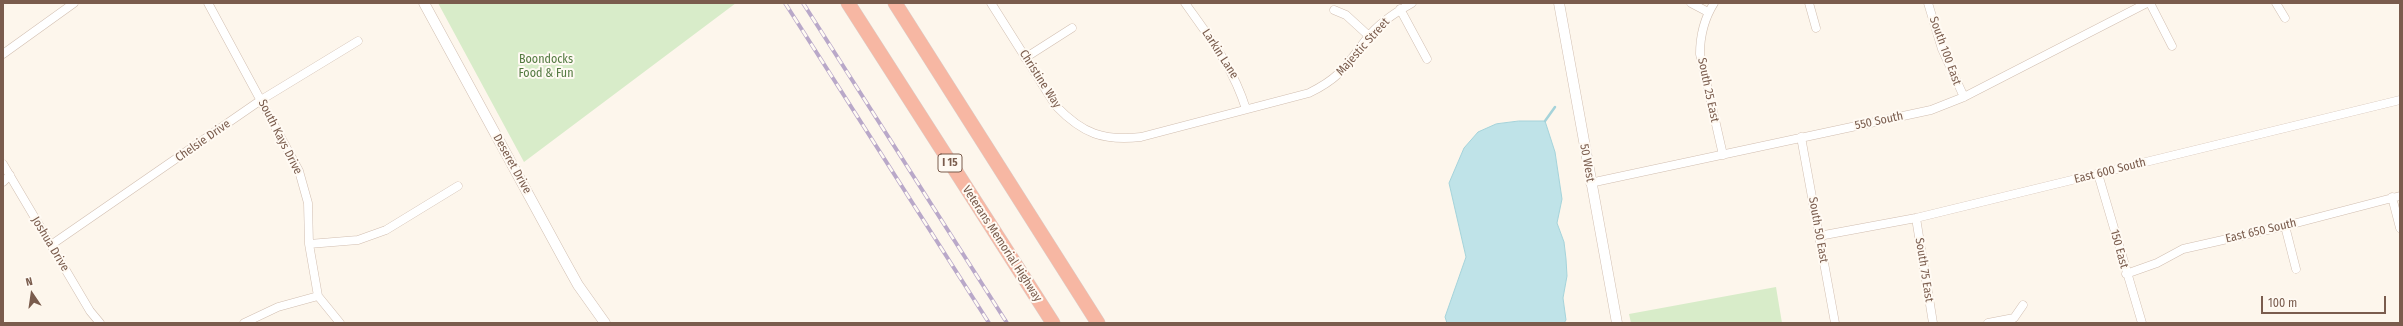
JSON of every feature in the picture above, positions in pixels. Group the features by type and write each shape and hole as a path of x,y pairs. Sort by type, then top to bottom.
{"highway":[{"name":"Veterans Memorial Highway","path":"848,3 1053,323"},
{"path":"895,3 1098,323"}],"street":[{"path":"3,54 74,3"},
{"name":"South Kays Drive","path":"208,3 299,171 308,203 308,244 318,296 340,323"},
{"name":"Deseret Drive","path":"424,3 578,285 605,323"},
{"name":"Christine Way","path":"991,3 1056,106 1069,120 1084,130 1100,136 1120,139 1141,137 1221,116"},
{"name":"Larkin Lane","path":"1185,3 1227,62 1237,81 1246,109"},
{"name":"Majestic Street","path":"1221,116 1309,93 1325,85 1351,62 1369,36 1392,14 1412,3"},
{"name":"50 West","path":"1559,3 1590,183 1617,323"},
{"path":"1691,3 1708,12"},
{"name":"South 25 East","path":"1714,3 1708,12 1700,36 1700,54 1723,155"},
{"path":"1809,3 1816,28"},
{"name":"South 100 East","path":"1928,3 1942,49 1964,97"},
{"path":"2149,3 2172,46"},
{"name":"550 South","path":"1590,183 1931,110 1964,97 2149,3"},
{"path":"2276,3 2285,18"},
{"path":"1400,9 1427,59"},
{"path":"1334,10 1346,15 1369,36"},
{"path":"1026,58 1072,28"},
{"name":"Chelsie Drive","path":"51,245 261,100 358,41"},
{"name":"East 600 South","path":"1820,236 1916,218 2400,100"},
{"name":"South 50 East","path":"1801,137 1835,323"},
{"name":"Joshua Drive","path":"3,164 90,311 100,323"},
{"name":"150 East","path":"2098,174 2126,274 2142,323"},
{"path":"3,182 10,175"},
{"path":"308,244 358,240 386,230 458,186"},
{"path":"2396,197 2400,228"},
{"name":"East 650 South","path":"2126,274 2157,263 2183,249 2285,226 2396,197"},
{"name":"South 75 East","path":"1916,218 1933,323"},
{"path":"2285,226 2296,269"},
{"path":"244,323 278,307 318,296"},
{"path":"1988,323 2014,318 2023,305"}],"green space":[{"name":"Boondocks Food & Fun","path":"438,3 736,3 524,162"},
{"path":"1776,287 1782,323 1631,323 1629,314"}],"water":[{"path":"1519,121 1545,121 1555,152 1562,199 1557,223 1564,242 1566,259 1567,276 1563,298 1566,320 1564,323 1447,323 1445,317 1466,257 1449,183 1464,148 1478,132 1496,124"}],"waterway":[{"path":"1545,121 1555,107"}],"railway":[{"path":"785,3 989,323"},
{"path":"803,3 1007,323"}]}
